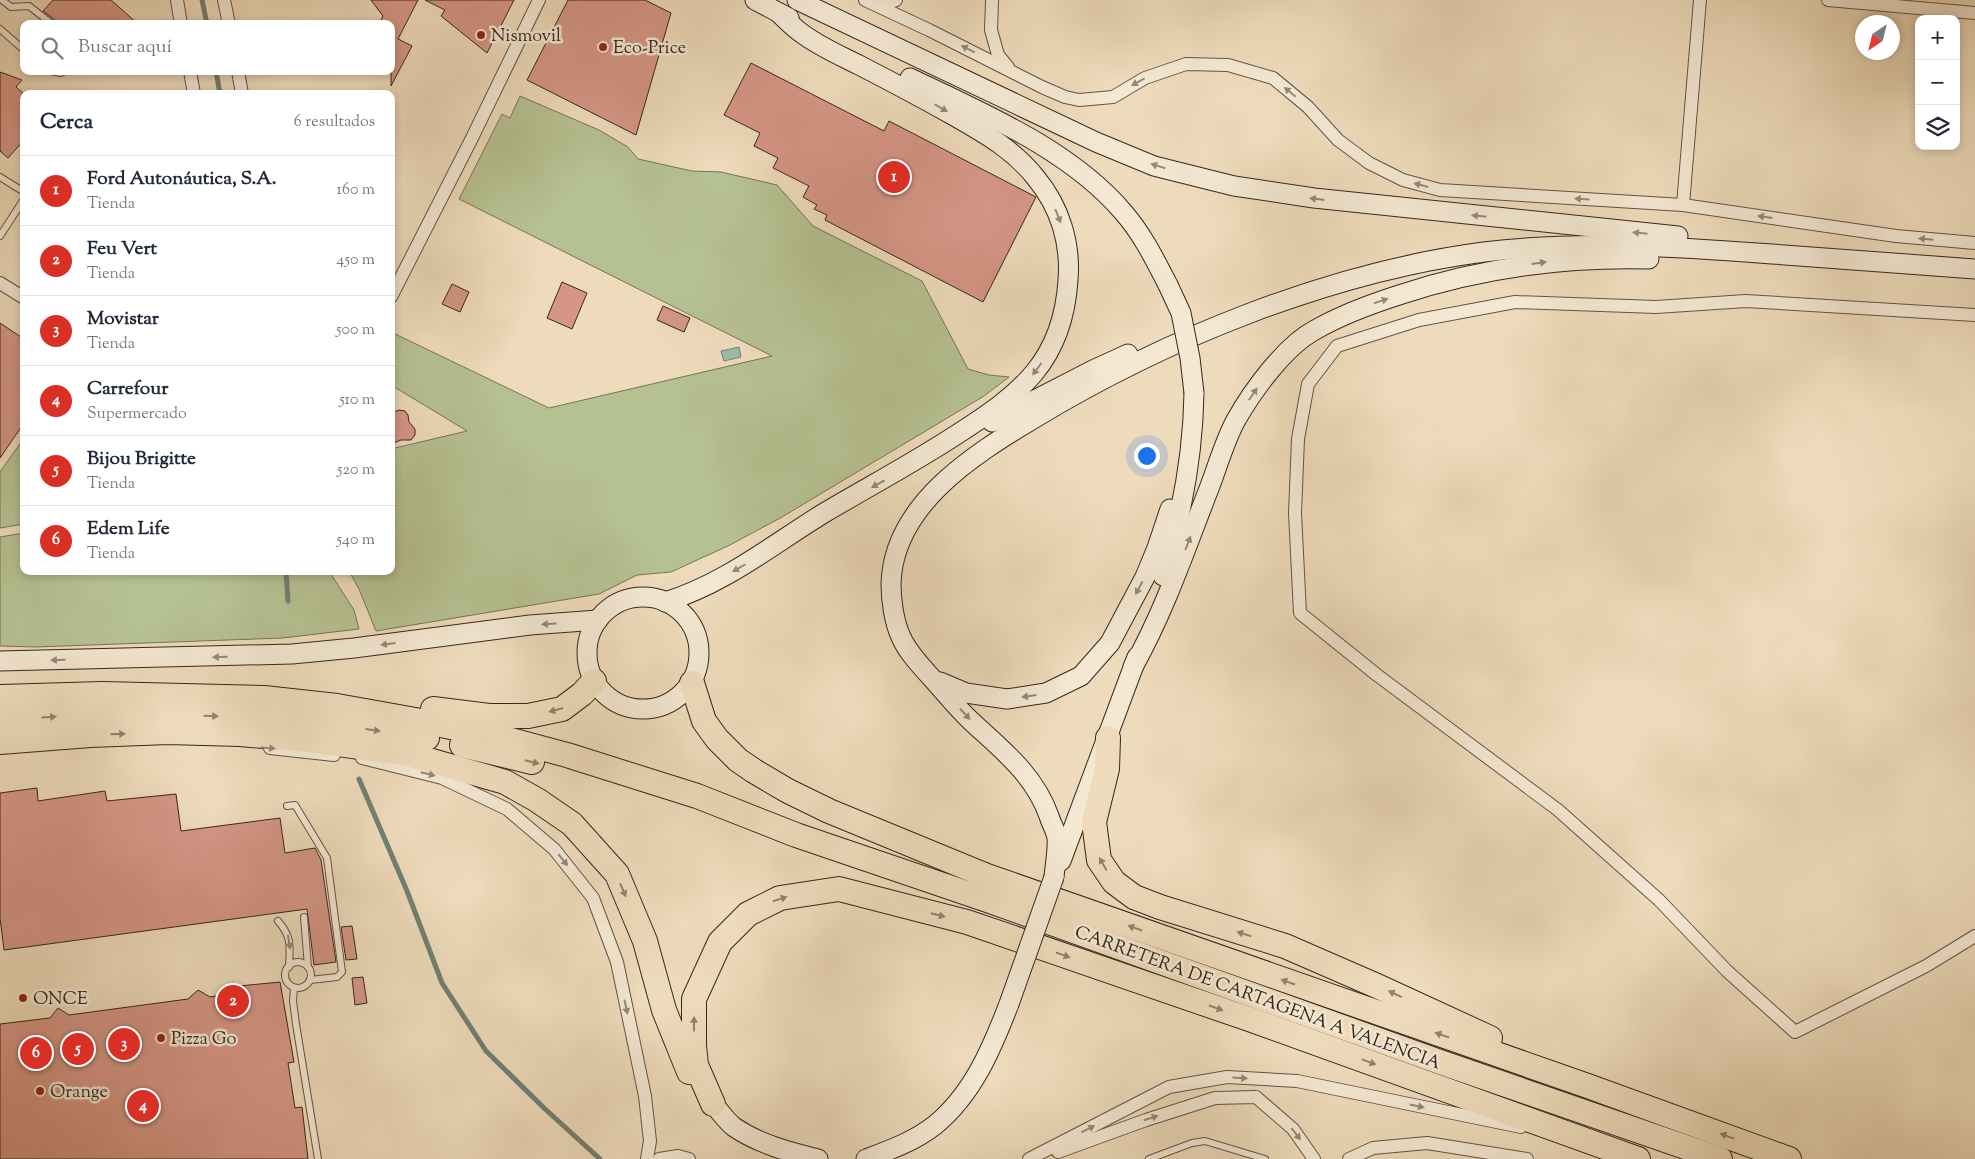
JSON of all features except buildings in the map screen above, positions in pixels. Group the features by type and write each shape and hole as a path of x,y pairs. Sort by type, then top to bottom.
{"highway":[{"path":"264,698 333,698 489,716 528,716 562,709 582,694 594,681"},
{"path":"692,683 704,721 717,739 738,760 754,772 829,811 987,876 1789,1159"},
{"name":"CARRETERA DE CARTAGENA A VALENCIA","path":"0,697 102,694 264,698 337,706 500,737 567,755 680,790 796,835 1720,1159"},
{"name":"CARRETERA DE CARTAGENA A VALENCIA","path":"0,719 106,714 194,716 268,719 373,730 440,740 578,773 796,835"},
{"path":"0,742 90,735 168,732 240,734 310,740 408,754 505,782 537,800 572,824 617,874 645,941 664,1010 691,1077 713,1104"},
{"path":"1108,738 1107,769 1094,822 1099,860 1114,882 1134,897 1285,946 1377,986 1614,1096"},
{"path":"713,1104 696,1065 694,999 720,942 748,914 780,898 840,890 967,922 1249,1019 1638,1159"}],"main road":[{"path":"755,0 999,122 1080,172 1103,190 1125,214 1145,241 1181,313 1190,358 1194,393 1194,432 1174,539 1108,738 1054,877 996,1038 978,1072 961,1098 935,1125 901,1145 866,1159"},
{"path":"797,0 1096,142 1154,166 1234,186 1314,198 1808,249 1880,262"},
{"path":"779,13 800,32 821,45 990,136 1018,159 1036,178 1052,202 1065,233 1070,259 1064,313 1056,338 1039,366 1020,389 998,409 920,459"},
{"path":"1054,877 1056,838 1043,800 1015,760 968,718 916,660 901,638 894,612 891,583 896,552 906,528 928,499 957,471 1003,437 1046,411 1115,374 1204,332 1319,289 1400,268 1484,252 1544,247 1615,245 1723,250 1975,270"},
{"path":"1133,667 1149,638 1167,596 1236,420 1255,390 1279,359 1314,330 1372,304 1423,288 1497,269 1559,261 1627,259 1792,267 1880,262"},
{"path":"665,602 703,588 748,563 824,513 920,459 1093,370 1139,349 1162,341 1204,332"},
{"path":"932,678 966,693 1007,699 1046,693 1081,676 1110,643 1145,577 1157,548 1180,479 1189,461"},
{"path":"647,597 665,602 685,616 695,631 700,659 692,683 681,696 669,704 642,710 628,708 615,702 594,681 588,666 587,650 590,636 598,620 611,607 628,599 647,597"},
{"path":"0,661 276,655 354,648 530,625 598,620"},
{"path":"713,1104 733,1126 758,1141 792,1153 818,1159"}],"street":[{"path":"177,0 180,20"},
{"path":"224,0 228,20"},
{"path":"395,289 472,138 539,0"},
{"path":"865,0 1065,97 1079,100 1113,97 1145,78 1186,64 1228,65 1273,78 1308,107 1338,140 1369,163 1403,180 1440,190 1683,205 1896,236 1975,243"},
{"path":"880,7 896,0"},
{"path":"992,0 991,30 998,55 1012,71"},
{"path":"1683,205 1700,0"},
{"path":"1828,0 1975,13"},
{"path":"191,75 193,90"},
{"path":"239,75 241,90"},
{"path":"0,282 20,295"},
{"path":"1975,314 1746,301 1656,307 1515,302 1419,320 1337,346 1308,384 1298,439 1294,513 1300,613 1377,675 1558,810 1659,900 1727,971 1795,1032 1926,966 1975,936"},
{"path":"168,732 224,744 360,758 442,778 507,809 554,849 594,898 616,962 645,1096 650,1141 647,1159"},
{"path":"1030,1159 1169,1088 1227,1077 1297,1081 1578,1139"},
{"path":"1039,1159 1146,1120 1215,1098 1256,1098 1293,1129 1314,1159"},
{"path":"1349,1159 1373,1148 1427,1143 1527,1159"},
{"path":"659,1159 678,1156 689,1159"}],"lane":[{"path":"2,0 11,7 29,6 47,20"},
{"path":"0,28 20,46"},
{"path":"0,177 20,190"},
{"path":"0,236 20,206"},
{"path":"287,806 295,805 327,858 342,972 337,977 310,980"},
{"path":"278,921 286,930 290,942 289,967 286,977 294,988 303,987 310,980 311,974 308,967 304,917"},
{"path":"289,967 297,963 308,967"},
{"path":"294,988 293,1001 318,1159"},
{"path":"1149,1159 1192,1143 1205,1141 1243,1156 1265,1159"}],"shaded area":[{"path":"520,96 599,130 628,147 638,159 692,171 721,172 777,185 813,226 922,281 968,369 989,375 1009,377 984,396 782,517 730,545 671,572 637,575 599,594 376,631 351,575 395,575 395,448 467,431 395,387 395,334 549,408 772,356 459,199 502,114 510,118"},
{"path":"739,347 741,357 724,361 721,351"},
{"path":"20,444 20,525 0,528 0,472"},
{"path":"20,534 20,575 332,575 354,610 359,629 283,638 36,647 0,646 0,537"}],"waterway":[{"path":"202,0 206,20"},
{"path":"217,75 219,90"},
{"path":"286,575 288,601"},
{"path":"359,779 407,891 442,983 486,1051 600,1159"}],"place":[{"name":"Nismovil","path":"481,35"},
{"name":"Eco-Price","path":"603,47"},
{"name":"Ford Autonáutica, S.A.","path":"894,177"},
{"name":"ONCE","path":"23,998"},
{"name":"Feu Vert","path":"233,1001"},
{"name":"Pizza Go","path":"161,1038"},
{"name":"Movistar","path":"124,1044"},
{"name":"Bijou Brigitte","path":"78,1049"},
{"name":"Edem Life","path":"36,1053"},
{"name":"Orange","path":"40,1091"},
{"name":"Carrefour","path":"143,1106"}]}
